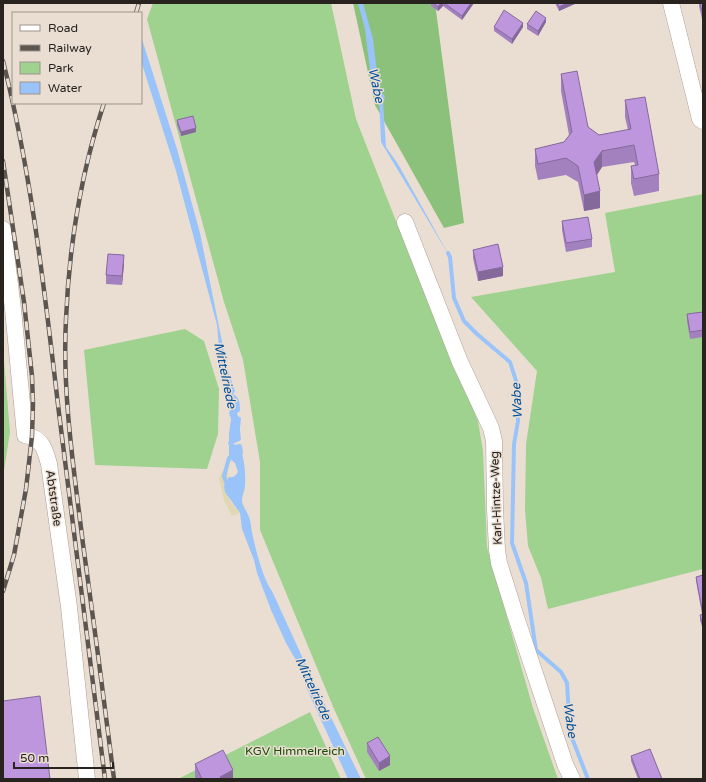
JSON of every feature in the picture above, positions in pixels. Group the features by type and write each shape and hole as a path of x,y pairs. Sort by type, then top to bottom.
{"street":[{"path":"671,3 700,119 703,121"},
{"name":"Karl-Hintze-Weg","path":"405,222 460,362 491,428 494,441 495,509 499,563 565,764 572,779"},
{"name":"Abtstraße","path":"3,229 12,301 25,435 35,438 42,445 46,452 49,464 69,607 87,779"}],"green space":[{"path":"153,3 331,3 356,119 414,267 478,421 483,451 487,547 533,708 558,779 366,779 334,709 260,530 260,462 243,360 224,302 147,19"},
{"path":"353,3 435,3 464,223 444,228 375,105"},
{"path":"703,194 703,569 548,609 541,578 528,546 525,510 526,444 537,371 471,297 615,272 605,213"},
{"path":"185,329 204,341 219,389 218,434 207,469 95,465 84,350"},
{"path":"3,348 10,432 3,477"},
{"name":"KGV Himmelreich","path":"310,712 341,779 178,779"}],"sand":[{"path":"229,458 232,461 230,462 228,469 229,477 224,486 230,501 240,513 232,516 224,500 219,478"}],"water":[{"path":"358,3 363,3 373,39 379,90 385,98 383,101 386,147 398,164 450,257 381,142 379,97 373,94 365,29"},
{"path":"142,39 177,149 200,233 228,371 235,391 233,394 237,397 240,404 240,411 237,413 241,418 239,439 230,443 234,446 240,446 243,456 245,487 242,503 249,517 260,563 269,586 361,779 348,779 307,689 301,669 286,643 271,610 242,529 240,513 225,492 224,486 229,477 234,477 238,472 235,463 229,458 229,433 231,419 229,413 233,406 228,398 226,384 221,371 217,325 176,171 142,64"}],"building":[{"path":"433,3 441,3 438,7"},
{"path":"444,3 471,3 462,16"},
{"path":"557,3 568,3 559,7"},
{"path":"700,3 703,3 703,11 702,11"},
{"path":"504,10 523,23 512,39 494,27"},
{"path":"536,11 546,18 538,31 527,24"},
{"path":"577,71 588,127 599,135 631,129 625,100 645,97 659,174 634,179 631,166 638,165 634,145 602,151 594,162 600,191 584,195 578,166 566,158 538,164 535,149 564,142 572,132 561,74"},
{"path":"193,116 196,128 181,132 177,120"},
{"path":"588,217 592,239 566,243 562,221"},
{"path":"498,244 503,267 478,272 473,250"},
{"path":"108,254 124,255 122,276 106,275"},
{"path":"703,312 703,330 690,332 687,314"},
{"path":"703,575 703,614 696,577"},
{"path":"703,614 703,626 700,615"},
{"path":"40,696 50,779 3,779 3,701"},
{"path":"378,737 390,756 379,763 367,743"},
{"path":"650,749 662,779 640,779 631,756"},
{"path":"223,750 233,770 220,777 222,779 202,779 195,764"}],"waterway":[{"name":"Wabe","path":"448,253 450,257 454,298 464,321 510,362 517,384 518,421 514,444 512,543 526,583 536,650 561,672 567,683 570,733 588,779"},
{"name":"Mittelriede","path":"238,431 239,439 230,443 234,447 240,446 240,452"},
{"name":"Mittelriede","path":"228,486 224,476 229,458 233,455"}],"railway":[{"path":"136,12 139,3"},
{"path":"3,61 12,100"},
{"path":"13,104 37,236 105,779"},
{"path":"104,104 89,156 73,237 65,347 67,404 73,460 114,779"},
{"path":"3,161 24,302 32,376 33,404 32,436 26,489 14,555 3,591"}]}
